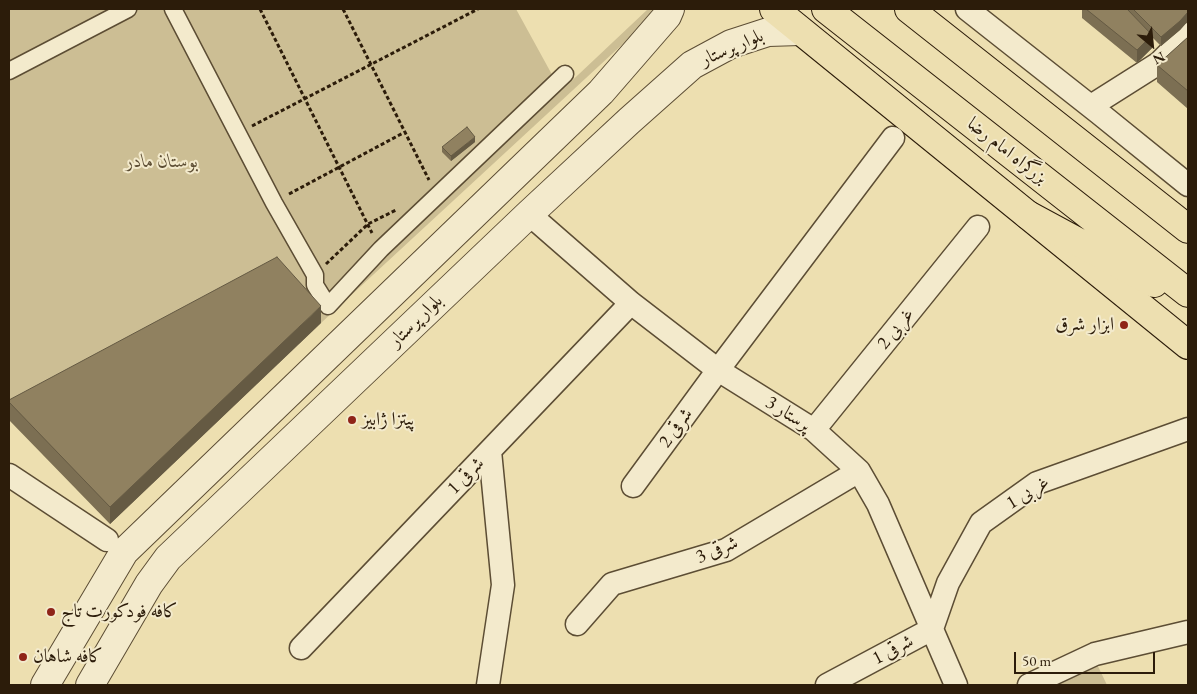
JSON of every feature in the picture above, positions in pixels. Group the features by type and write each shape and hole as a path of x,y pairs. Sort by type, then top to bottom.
{"main road":[{"path":"774,9 1188,345"},
{"name":"بزرگراه امام رضا","path":"826,9 1188,293"},
{"path":"909,9 1188,229"},
{"path":"1028,215 1188,302"}],"street":[{"path":"11,65 128,9"},
{"path":"173,9 274,203 314,275 315,285 328,306 380,249 565,74"},
{"name":"بلوار پرستار","path":"45,685 124,552 601,92 667,16 670,9"},
{"path":"967,9 1188,185"},
{"name":"بلوار پرستار","path":"90,685 149,584 168,558 629,121 692,65 731,44 768,32 800,31"},
{"path":"1091,106 1159,63 1188,34"},
{"path":"601,92 629,121"},
{"path":"718,370 893,138"},
{"name":"پرستار 3","path":"529,214 631,303 718,370 814,430 859,471 878,504 956,685"},
{"name":"غربی 2","path":"814,430 978,227"},
{"name":"شرقی 1","path":"301,648 631,303"},
{"name":"شرقی 2","path":"634,486 718,370"},
{"name":"غربی 1","path":"932,630 948,582 981,523 1037,483 1188,429"},
{"path":"488,685 503,585 490,450"},
{"name":"شرقی 3","path":"577,624 612,584 726,550 859,471"},
{"path":"9,475 107,540"},
{"name":"شرقی 1","path":"827,685 932,630"},
{"path":"1029,685 1095,654 1188,632"}],"path":[{"path":"260,9 380,249"},
{"path":"343,9 437,196"},
{"path":"238,134 478,9"},
{"path":"274,203 405,132"},
{"path":"314,275 368,224 401,207"}],"green space":[{"name":"بوستان مادر","path":"9,9 516,9 561,91 648,9 654,9 639,29 321,323 276,275 9,417"},
{"path":"1094,658 1107,685 1035,685"}],"building":[{"path":"1086,9 1127,9 1152,35 1137,50"},
{"path":"1133,9 1188,9 1188,12 1161,37"},
{"path":"1188,37 1188,91 1157,65"},
{"path":"467,127 475,137 451,156 442,147"},
{"path":"277,257 321,306 110,507 9,402 9,400"}],"place":[{"name":"ابزار شرق","path":"1124,325"},
{"name":"پیتزا ژابیز","path":"352,420"},
{"name":"کافه فودکورت تاج","path":"51,612"},
{"name":"کافه شاهان","path":"23,657"}]}
